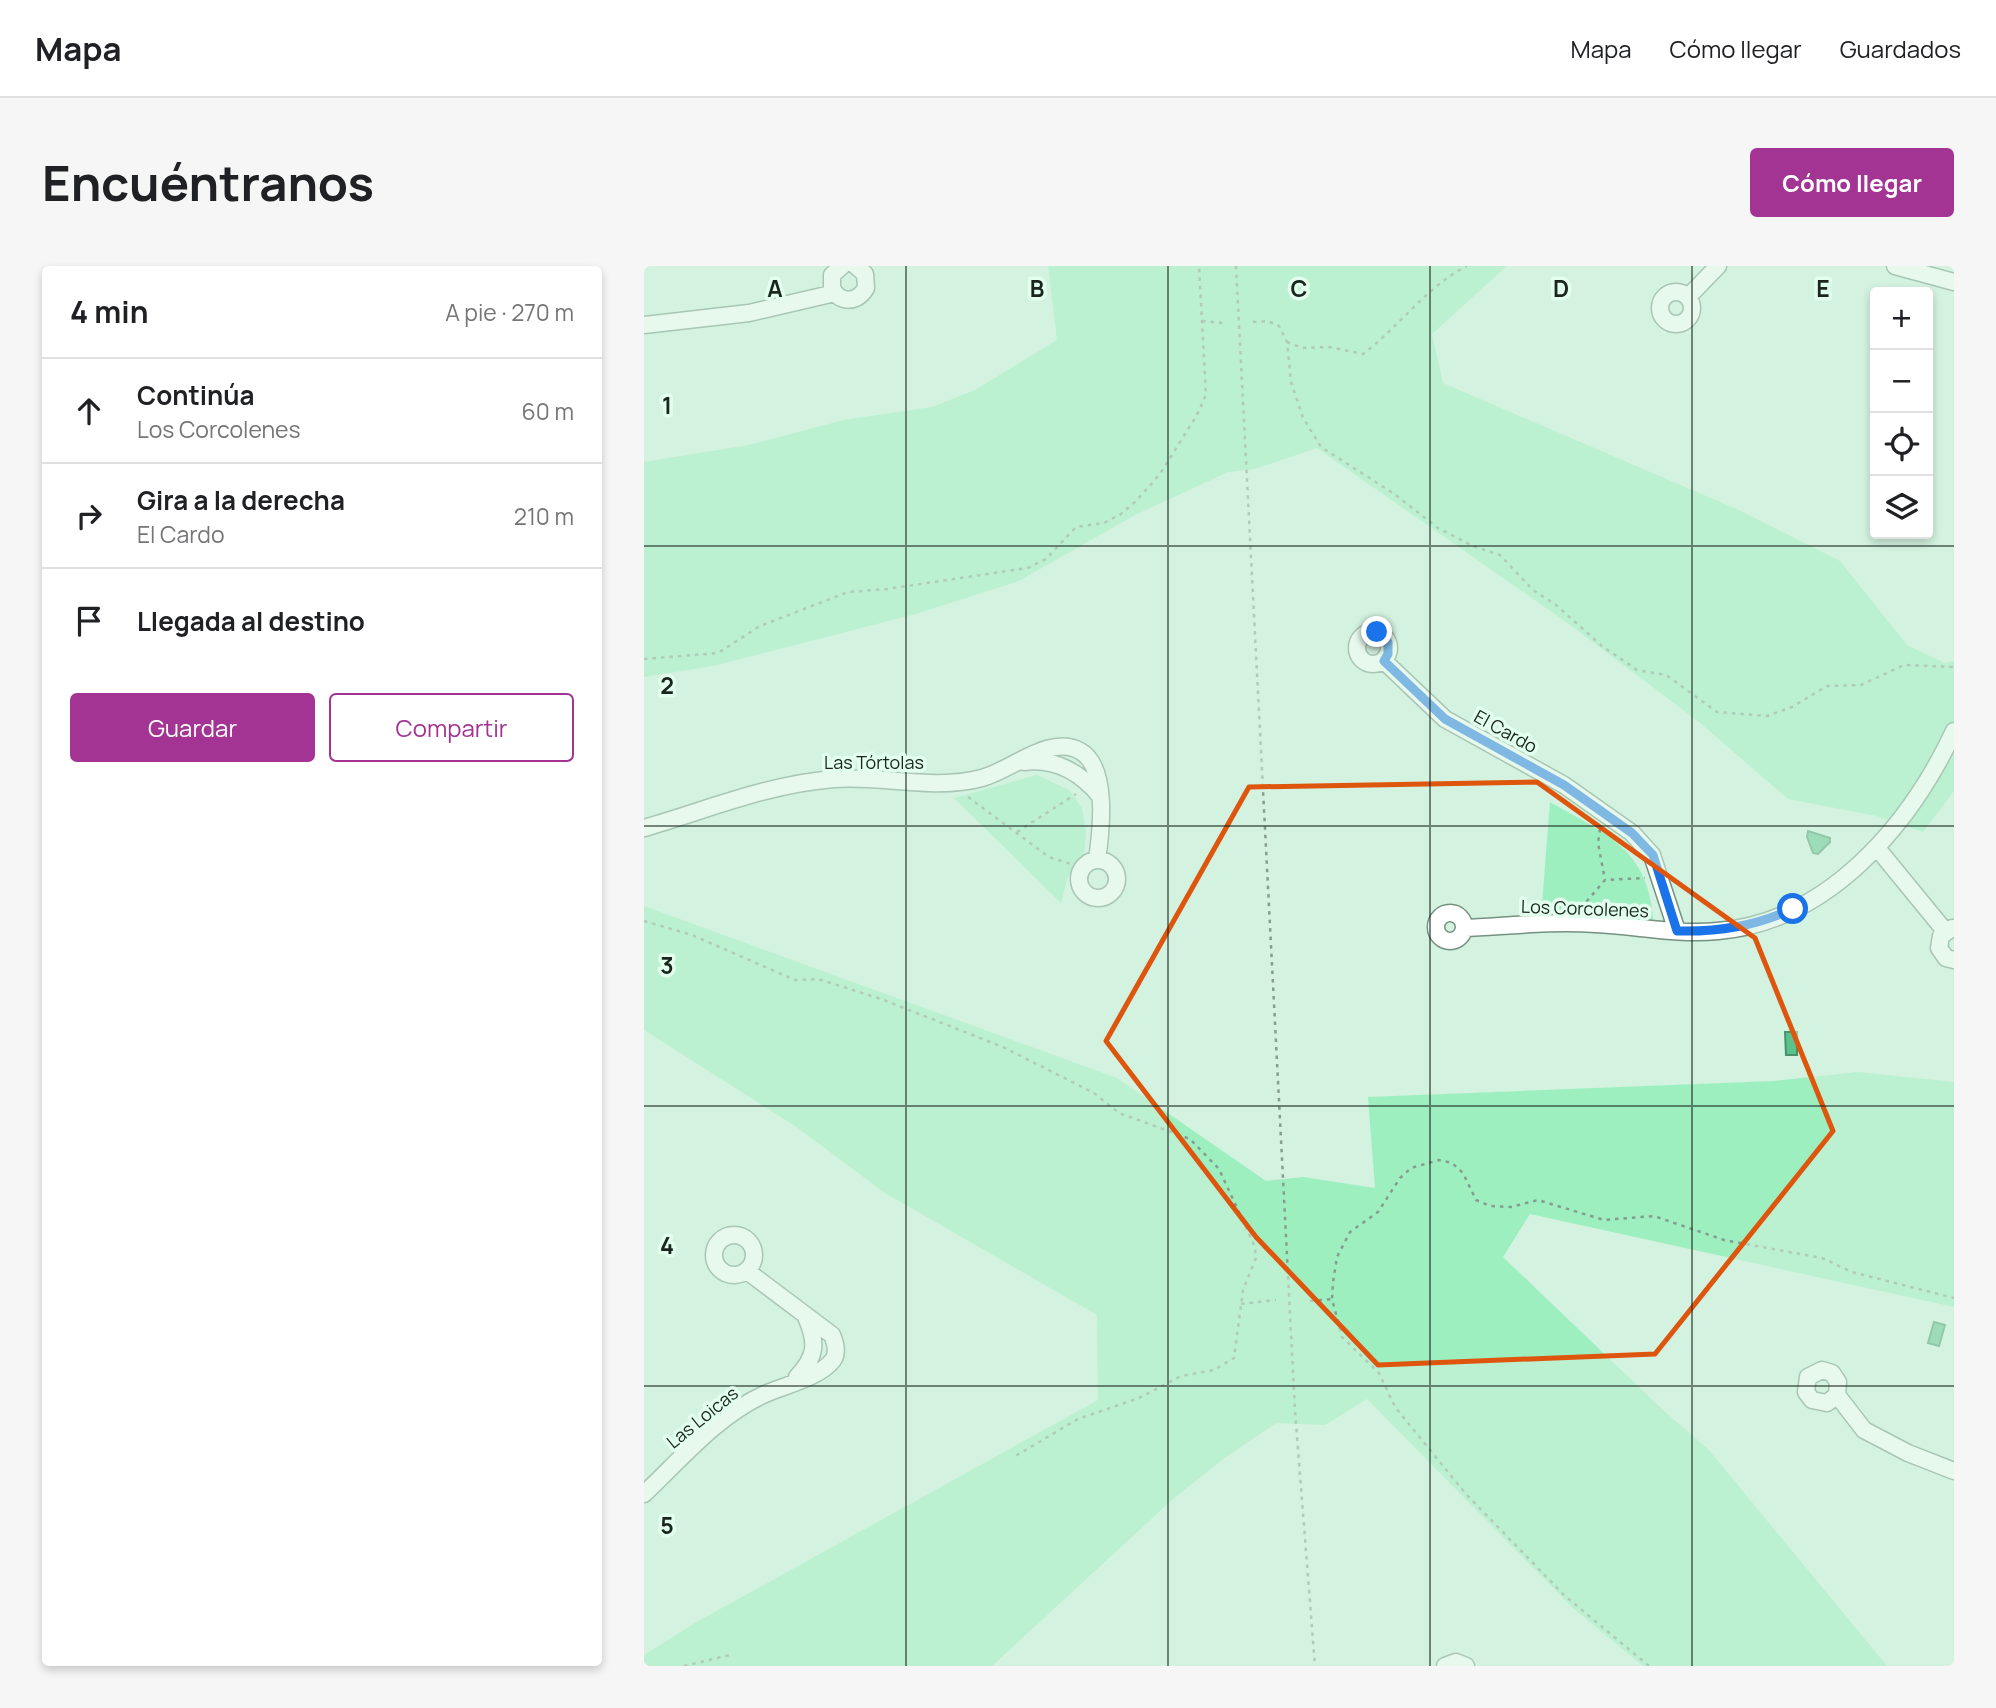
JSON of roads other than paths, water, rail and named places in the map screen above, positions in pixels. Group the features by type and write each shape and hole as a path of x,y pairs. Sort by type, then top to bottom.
{"street":[{"path":"835,293 832,275 842,266"},
{"path":"644,325 748,313 835,293 847,300 863,293 867,282 856,266"},
{"path":"1688,297 1718,266"},
{"path":"1895,266 1954,282"},
{"name":"El Cardo","path":"1384,661 1445,719 1553,779 1632,833 1653,855 1677,931"},
{"name":"Los Corcolenes","path":"1464,928 1562,924 1718,932 1758,924 1835,886 1877,848 1916,795 1954,731"},
{"name":"Las Tórtolas","path":"644,828 757,793 808,782 856,778 960,782 996,774 1022,762 1040,761 1062,766 1095,790 1090,864"},
{"path":"1877,848 1950,930 1940,948 1946,958 1954,960"},
{"name":"Las Loicas","path":"644,1494 729,1417 761,1396 793,1382 809,1365 816,1347 806,1317 747,1271"},
{"path":"1837,1395 1864,1430 1908,1453 1954,1471"},
{"path":"1445,1666 1456,1662 1466,1666"}]}
